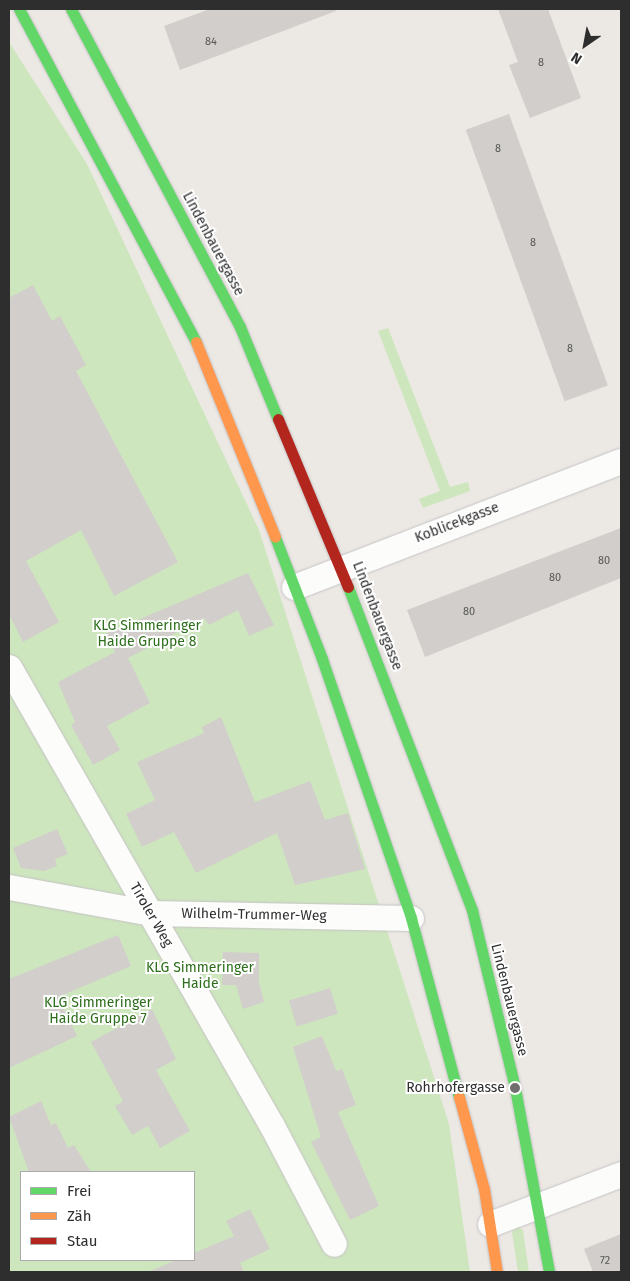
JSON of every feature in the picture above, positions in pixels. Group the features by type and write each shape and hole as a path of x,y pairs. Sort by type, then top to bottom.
{"street":[{"path":"19,9 206,361 294,587 411,918 490,1224 498,1272"},
{"name":"Lindenbauergasse","path":"70,9 240,327 343,567 472,910 539,1206 549,1272"},
{"name":"Koblicekgasse","path":"294,587 621,461"},
{"name":"Tiroler Weg","path":"9,667 150,913 334,1244"},
{"name":"Wilhelm-Trummer-Weg","path":"9,887 150,913 411,918"},
{"path":"490,1224 621,1174"}],"green space":[{"name":"KLG Simmeringer Haide Gruppe 8","path":"9,42 87,164 259,530 449,1124 470,1272 9,1272"},
{"path":"388,328 450,487 468,482 470,491 423,508 419,499 440,491 378,331"},
{"path":"517,1226 523,1230 529,1272 518,1272 512,1232"}],"building":[{"path":"210,9 335,9 336,11 180,70 164,26"},
{"path":"498,9 548,9 581,98 530,118 509,65 518,62"},
{"path":"509,114 608,386 565,401 466,130"},
{"path":"33,285 52,321 60,316 86,365 76,371 178,562 114,596 81,530 26,561 59,622 23,642 9,614 9,298"},
{"path":"621,528 621,578 425,657 407,610"},
{"path":"248,573 274,625 249,636 238,610 209,625 204,618 128,658 150,703 107,726 120,750 93,765 71,725 75,722 58,682 115,652 105,634"},
{"path":"221,717 255,802 310,781 325,820 348,813 365,869 295,885 277,833 196,873 174,832 142,847 126,814 155,800 137,762 204,733 202,727"},
{"path":"57,829 68,854 55,859 57,866 44,871 21,868 13,848"},
{"path":"118,935 131,966 58,997 77,1036 9,1068 9,979"},
{"path":"223,952 259,953 259,982 264,1002 243,1009 236,985 222,985"},
{"path":"330,988 338,1014 297,1026 289,1001"},
{"path":"152,1009 176,1059 156,1070 190,1131 160,1148 148,1126 132,1135 115,1106 123,1101 91,1042"},
{"path":"322,1036 336,1071 342,1069 356,1105 338,1112 379,1206 350,1220 311,1142 321,1137 293,1047"},
{"path":"41,1101 51,1125 56,1123 68,1148 74,1145 90,1171 29,1171 9,1117"},
{"path":"250,1209 270,1249 240,1263 244,1272 148,1272 174,1261 195,1261 195,1253 234,1236 226,1221"},
{"path":"621,1234 621,1272 593,1272 584,1249"}],"traffic: fast":[{"path":"19,9 196,342"},
{"path":"71,9 240,327 278,419"},
{"path":"275,537 322,659 411,918 459,1097"},
{"path":"348,587 472,910 515,1088 549,1272"}],"traffic: slow":[{"path":"196,342 275,537"},
{"path":"459,1097 484,1189 497,1272"}],"traffic: jam":[{"path":"278,419 348,587"}],"place":[{"name":"Rohrhofergasse","path":"515,1088"}],"park label":[{"name":"KLG Simmeringer Haide","path":"200,976"},
{"name":"KLG Simmeringer Haide Gruppe 7","path":"98,1012"}]}
